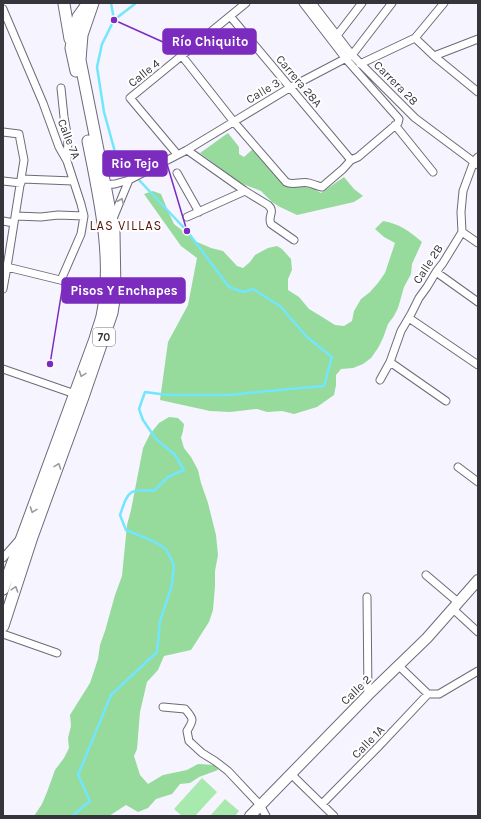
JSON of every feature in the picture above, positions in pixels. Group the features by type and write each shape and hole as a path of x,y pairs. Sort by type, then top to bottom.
{"main road":[{"name":"70","path":"3,589 95,339 102,316 107,262 101,186 80,60 82,19 88,3"},
{"name":"70","path":"3,626 32,537 112,313 115,292 114,232 101,186 71,48 74,30 94,3"},
{"path":"64,4 70,12 82,19"},
{"path":"64,4 71,48"}],"street":[{"name":"Calle 4","path":"177,154 130,98 246,3"},
{"name":"Carrera 28","path":"303,3 314,7 349,57 399,119 397,123 434,172"},
{"path":"335,38 362,3"},
{"name":"Calle 3","path":"101,186 130,180 187,150 291,87 349,57 392,3"},
{"path":"360,64 415,38 444,3"},
{"name":"Calle 7A","path":"3,9 43,103 59,147 67,161 84,216 81,234 61,280"},
{"name":"Carrera 28A","path":"230,16 351,160"},
{"path":"415,38 434,56 478,92"},
{"path":"434,56 478,39"},
{"path":"182,56 234,122 289,184 309,183 322,187 351,160 358,156 397,123"},
{"name":"Carrera 28","path":"349,57 360,64 415,118 477,161"},
{"path":"61,88 68,139 67,161"},
{"path":"3,132 19,134 24,160 22,181 7,267 4,275 3,289"},
{"path":"187,150 245,191 271,207 271,224 294,240"},
{"path":"477,161 463,191 461,212 462,232 478,243"},
{"path":"177,173 199,212"},
{"path":"112,221 130,180"},
{"path":"3,181 73,181"},
{"path":"187,217 245,191"},
{"path":"3,221 58,215 84,216"},
{"name":"Calle 2B","path":"380,380 390,362 401,331 418,298 449,254 462,232"},
{"path":"7,267 105,291"},
{"path":"436,272 478,302"},
{"path":"409,318 478,364"},
{"path":"390,362 446,401"},
{"path":"3,369 75,394"},
{"path":"458,467 478,482"},
{"path":"3,558 23,535"},
{"path":"426,575 456,606 478,632"},
{"name":"Calle 2","path":"250,816 368,695 427,638 478,580"},
{"path":"367,597 368,695"},
{"path":"3,634 57,653"},
{"path":"399,666 428,694 439,694 478,671"},
{"name":"Calle 1A","path":"322,804 380,746 428,694"},
{"path":"163,707 177,707 185,709 192,716 192,722 187,731 189,740 202,753 228,772 260,805 266,816"},
{"path":"291,774 334,816"}],"green space":[{"path":"228,133 239,147 239,154 244,157 254,148 287,186 306,184 321,193 344,177 354,189 363,196 354,202 297,215 272,202 261,191 240,183 200,153"},
{"path":"153,191 161,194 174,224 197,242 223,251 237,266 243,268 255,255 268,248 277,246 282,249 291,259 292,270 288,279 288,290 299,297 309,309 335,325 344,326 352,321 354,311 361,299 370,292 385,273 395,243 384,237 375,229 383,221 404,228 413,234 422,242 412,264 411,274 404,287 398,308 388,324 378,348 371,358 363,364 353,368 341,369 336,375 334,395 317,407 294,414 282,411 267,412 257,409 230,412 210,411 160,400 168,342 188,305 197,258 181,246 144,194"},
{"path":"169,417 178,418 184,424 181,438 184,448 198,470 216,535 218,555 215,571 213,610 209,622 191,650 164,656 158,670 147,682 140,712 137,749 134,756 140,775 148,784 163,775 187,770 198,764 215,765 218,770 199,777 190,783 180,784 172,794 156,799 148,808 138,812 126,805 109,816 34,816 42,804 55,770 69,748 68,738 71,726 70,715 90,683 98,659 100,645 122,576 127,525 143,448 150,434 159,423"},
{"path":"202,778 217,792 195,816 182,816 174,809"},
{"path":"225,799 239,811 235,816 210,816"}],"waterway":[{"path":"111,3 114,20"},
{"path":"72,816 90,801 78,775 111,695 157,652 160,621 172,585 174,565 166,549 153,541 126,530 120,515 125,501 130,493 139,490 154,491 168,477 184,470 175,455 156,439 143,420 139,409 145,392 168,395 229,395 324,386 332,357 307,337 280,306 253,289 243,292 229,287 187,231 115,152 104,112 97,67 102,44 114,20 136,3"}],"place":[{"name":"Río Chiquito","path":"114,20"},
{"name":"Rio Tejo","path":"187,231"},
{"name":"Pisos Y Enchapes","path":"50,364"}],"district":[{"name":"LAS VILLAS","path":"126,225"}]}
